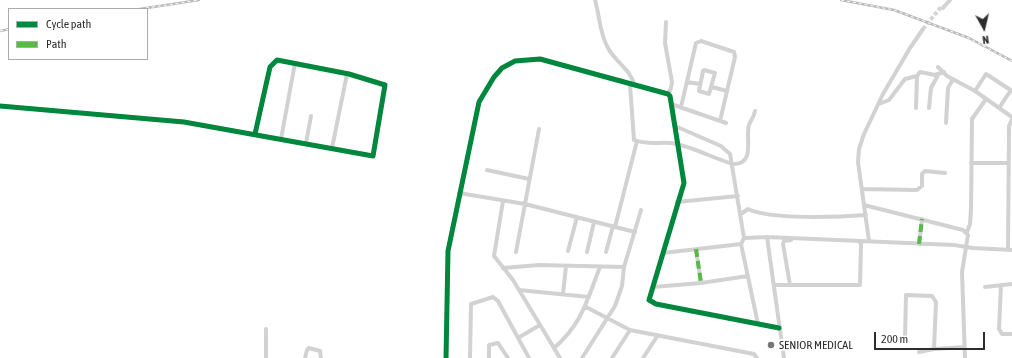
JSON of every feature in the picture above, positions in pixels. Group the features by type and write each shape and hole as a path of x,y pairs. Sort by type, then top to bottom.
{"street":[{"path":"595,0 599,24 604,39 610,51 625,67 635,86"},
{"path":"947,0 942,8 950,0"},
{"path":"666,22 665,43 672,82 668,94 675,126 684,183 653,286 650,302 779,328"},
{"path":"869,241 858,162 859,149 864,134 878,105 913,46 925,30"},
{"path":"681,107 696,43 701,41 734,52 735,57 720,121"},
{"path":"446,358 448,251 479,102 494,76 509,63 524,59 540,59 630,85 668,94"},
{"path":"0,106 184,122 373,156 385,85 347,74 277,60 270,67 254,134"},
{"path":"281,139 295,63"},
{"path":"744,238 767,236 954,245 1010,250 1009,126 1012,119 975,91 953,79 938,67"},
{"path":"703,70 714,72 710,94 701,92 700,84 703,70"},
{"path":"878,105 888,100 905,79 918,76 920,72 938,75"},
{"path":"929,108 931,88 938,75 944,72"},
{"path":"332,148 347,74"},
{"path":"975,91 986,74 1012,90 999,108"},
{"path":"916,108 918,76"},
{"path":"946,123 948,88 953,79"},
{"path":"687,82 700,84"},
{"path":"630,85 633,137 638,141 678,145 732,164 740,163 746,156 749,148 749,124 754,118 755,111"},
{"path":"712,87 727,91"},
{"path":"965,358 962,272 967,247 967,232 970,224 971,209 972,119 986,99"},
{"path":"671,104 726,123"},
{"path":"306,144 311,116"},
{"path":"675,126 726,149 730,154 744,238 741,244 758,324"},
{"path":"516,252 539,130"},
{"path":"606,252 638,141"},
{"path":"971,163 1009,163"},
{"path":"487,170 529,180"},
{"path":"862,189 917,190 922,186 922,174 925,171 945,173"},
{"path":"459,193 525,204 634,232"},
{"path":"678,202 738,196"},
{"path":"503,201 494,256 519,290 560,358"},
{"path":"864,205 967,232"},
{"path":"741,214 748,209 770,216 840,217 866,215"},
{"path":"582,358 608,319 622,286 624,267 641,210"},
{"path":"568,251 577,217"},
{"path":"919,244 922,219"},
{"path":"587,252 594,222"},
{"path":"767,236 784,358"},
{"path":"790,285 784,241 841,241"},
{"path":"774,285 860,285 861,244 859,241"},
{"path":"663,253 741,244"},
{"path":"696,249 701,283"},
{"path":"503,268 539,265 624,267"},
{"path":"564,294 566,266"},
{"path":"554,348 565,338 586,307 600,267"},
{"path":"653,286 701,283 748,276"},
{"path":"985,287 1012,284"},
{"path":"1001,285 998,329 1002,334 1012,334"},
{"path":"519,290 589,297"},
{"path":"905,339 906,295 932,296 936,302 934,349"},
{"path":"470,358 470,305 492,297 496,298 529,358"},
{"path":"586,307 630,330 754,354 757,358"},
{"path":"518,338 540,325"},
{"path":"266,329 266,358"},
{"path":"612,358 630,330"},
{"path":"643,358 658,335"},
{"path":"489,358 489,345 498,343 508,358"},
{"path":"919,352 934,349 964,347"},
{"path":"305,358 306,350 309,348 320,351 321,358"}],"tunnel":[{"path":"923,29 941,7"}],"railway":[{"path":"147,8 199,0"},
{"path":"841,0 894,10 969,38 1012,61"},
{"path":"0,31 8,29"}],"marked path":[{"path":"919,244 922,219"},
{"path":"696,249 701,283"}],"cycle path":[{"path":"446,358 448,251 479,102 494,77 502,68 515,61 540,59 668,94 670,96 684,183 649,300 656,304 779,328"},
{"path":"0,106 184,122 373,156 385,85 349,74 277,60 270,67 255,134"}],"place":[{"name":"SENIOR MEDICAL","path":"771,345"}]}
